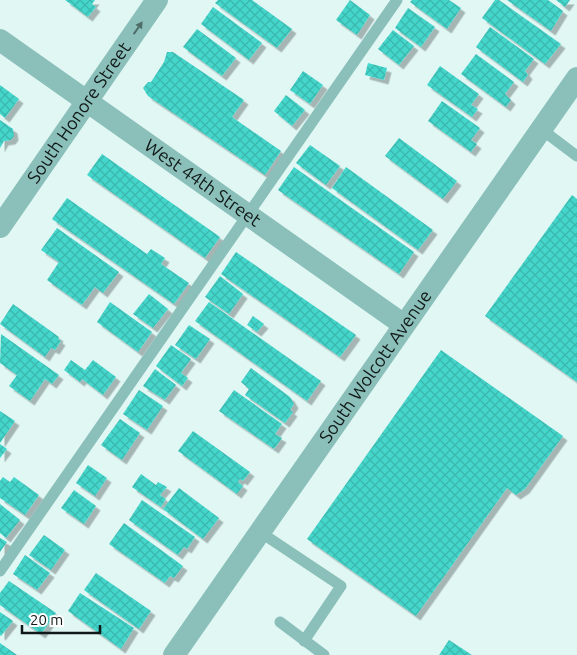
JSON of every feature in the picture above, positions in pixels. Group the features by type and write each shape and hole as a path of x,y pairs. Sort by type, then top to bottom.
{"street":[{"name":"South Honore Street","path":"0,227 158,0"},
{"name":"West 44th Street","path":"0,40 404,325"},
{"name":"South Wolcott Avenue","path":"174,655 577,78"}],"lane":[{"path":"0,571 397,0"},
{"path":"541,129 577,156"},
{"path":"260,532 341,586 304,641"},
{"path":"280,622 324,655"}],"building":[{"path":"65,0 95,0 92,4 96,7 88,17"},
{"path":"218,0 252,0 292,29 277,48 215,3"},
{"path":"350,0 370,15 357,35 336,20"},
{"path":"412,0 449,0 461,8 447,29 410,2"},
{"path":"495,0 499,0 561,44 545,64 482,18"},
{"path":"507,0 548,0 563,11 551,31"},
{"path":"556,0 570,0 565,7"},
{"path":"213,7 262,43 249,60 201,24"},
{"path":"408,8 435,27 421,47 395,28"},
{"path":"490,27 534,59 525,71 528,75 523,82 476,47"},
{"path":"197,29 236,58 222,76 183,47"},
{"path":"393,30 414,46 399,65 378,49"},
{"path":"167,52 173,52 244,100 232,117 281,151 265,175 148,96 143,88 148,82 151,82 164,62"},
{"path":"476,54 514,82 505,94 511,100 506,107 461,74"},
{"path":"368,63 387,68 384,80 365,75"},
{"path":"440,66 479,94 471,105 478,109 472,117 427,85"},
{"path":"303,71 323,85 310,104 290,90"},
{"path":"0,85 19,99 5,118 0,114"},
{"path":"286,95 305,110 292,126 274,111"},
{"path":"442,101 480,128 471,140 477,144 471,152 428,121"},
{"path":"0,120 13,129 14,136 11,140 4,141 0,148"},
{"path":"399,138 457,181 443,199 385,156"},
{"path":"310,145 340,166 326,185 296,163"},
{"path":"102,154 220,237 205,258 87,175"},
{"path":"294,167 414,252 399,274 278,190"},
{"path":"346,167 433,230 418,250 332,188"},
{"path":"572,195 577,199 577,382 485,316"},
{"path":"67,198 147,254 151,249 165,258 161,264 189,283 174,304 52,219"},
{"path":"57,228 119,272 103,293 95,287 82,305 47,280 59,262 41,250"},
{"path":"236,252 356,335 340,357 221,274"},
{"path":"220,276 243,294 229,314 205,297"},
{"path":"149,294 168,309 153,328 133,314"},
{"path":"110,302 152,332 138,352 97,322"},
{"path":"209,302 321,381 307,401 195,321"},
{"path":"13,304 59,337 58,339 61,341 55,350 51,348 45,357 0,324"},
{"path":"253,316 264,324 257,332 247,325"},
{"path":"189,325 210,339 196,359 175,345"},
{"path":"1,334 59,375 52,384 45,379 30,401 9,386 17,375 0,363"},
{"path":"171,345 191,359 181,373 188,378 182,386 156,366"},
{"path":"441,350 563,436 525,489 516,495 507,488 416,616 307,539"},
{"path":"71,360 85,370 93,360 116,377 103,395 82,379 80,382 64,370"},
{"path":"251,368 290,397 294,404 290,410 293,412 285,423 245,395 249,389 241,382"},
{"path":"155,369 176,385 165,400 143,386"},
{"path":"139,390 163,406 147,430 123,414"},
{"path":"234,390 282,424 275,434 282,438 274,449 219,411"},
{"path":"0,411 15,421 0,443"},
{"path":"120,419 140,433 122,460 101,445"},
{"path":"193,431 250,472 243,481 240,479 238,482 243,486 237,494 178,451"},
{"path":"0,444 7,449 0,458"},
{"path":"88,465 107,478 95,496 76,483"},
{"path":"141,474 156,485 158,482 167,487 160,495 166,499 161,507 132,487"},
{"path":"3,477 10,482 14,477 39,495 25,515 0,498 0,481"},
{"path":"179,488 219,518 203,539 163,509"},
{"path":"74,490 96,506 84,524 61,508"},
{"path":"142,500 195,537 187,549 184,547 178,555 129,520"},
{"path":"0,504 20,520 6,538 0,533"},
{"path":"124,523 183,566 174,578 170,576 165,583 109,544"},
{"path":"44,535 65,550 51,570 29,555"},
{"path":"0,538 7,542 0,552"},
{"path":"25,555 50,573 37,590 13,574"},
{"path":"96,573 151,611 139,629 84,590"},
{"path":"9,581 56,613 41,634 0,605 0,593"},
{"path":"80,593 134,628 121,649 68,611"},
{"path":"0,612 13,621 1,636 0,635"},
{"path":"449,640 472,655 439,655"},
{"path":"0,643 17,655 0,655"}]}
